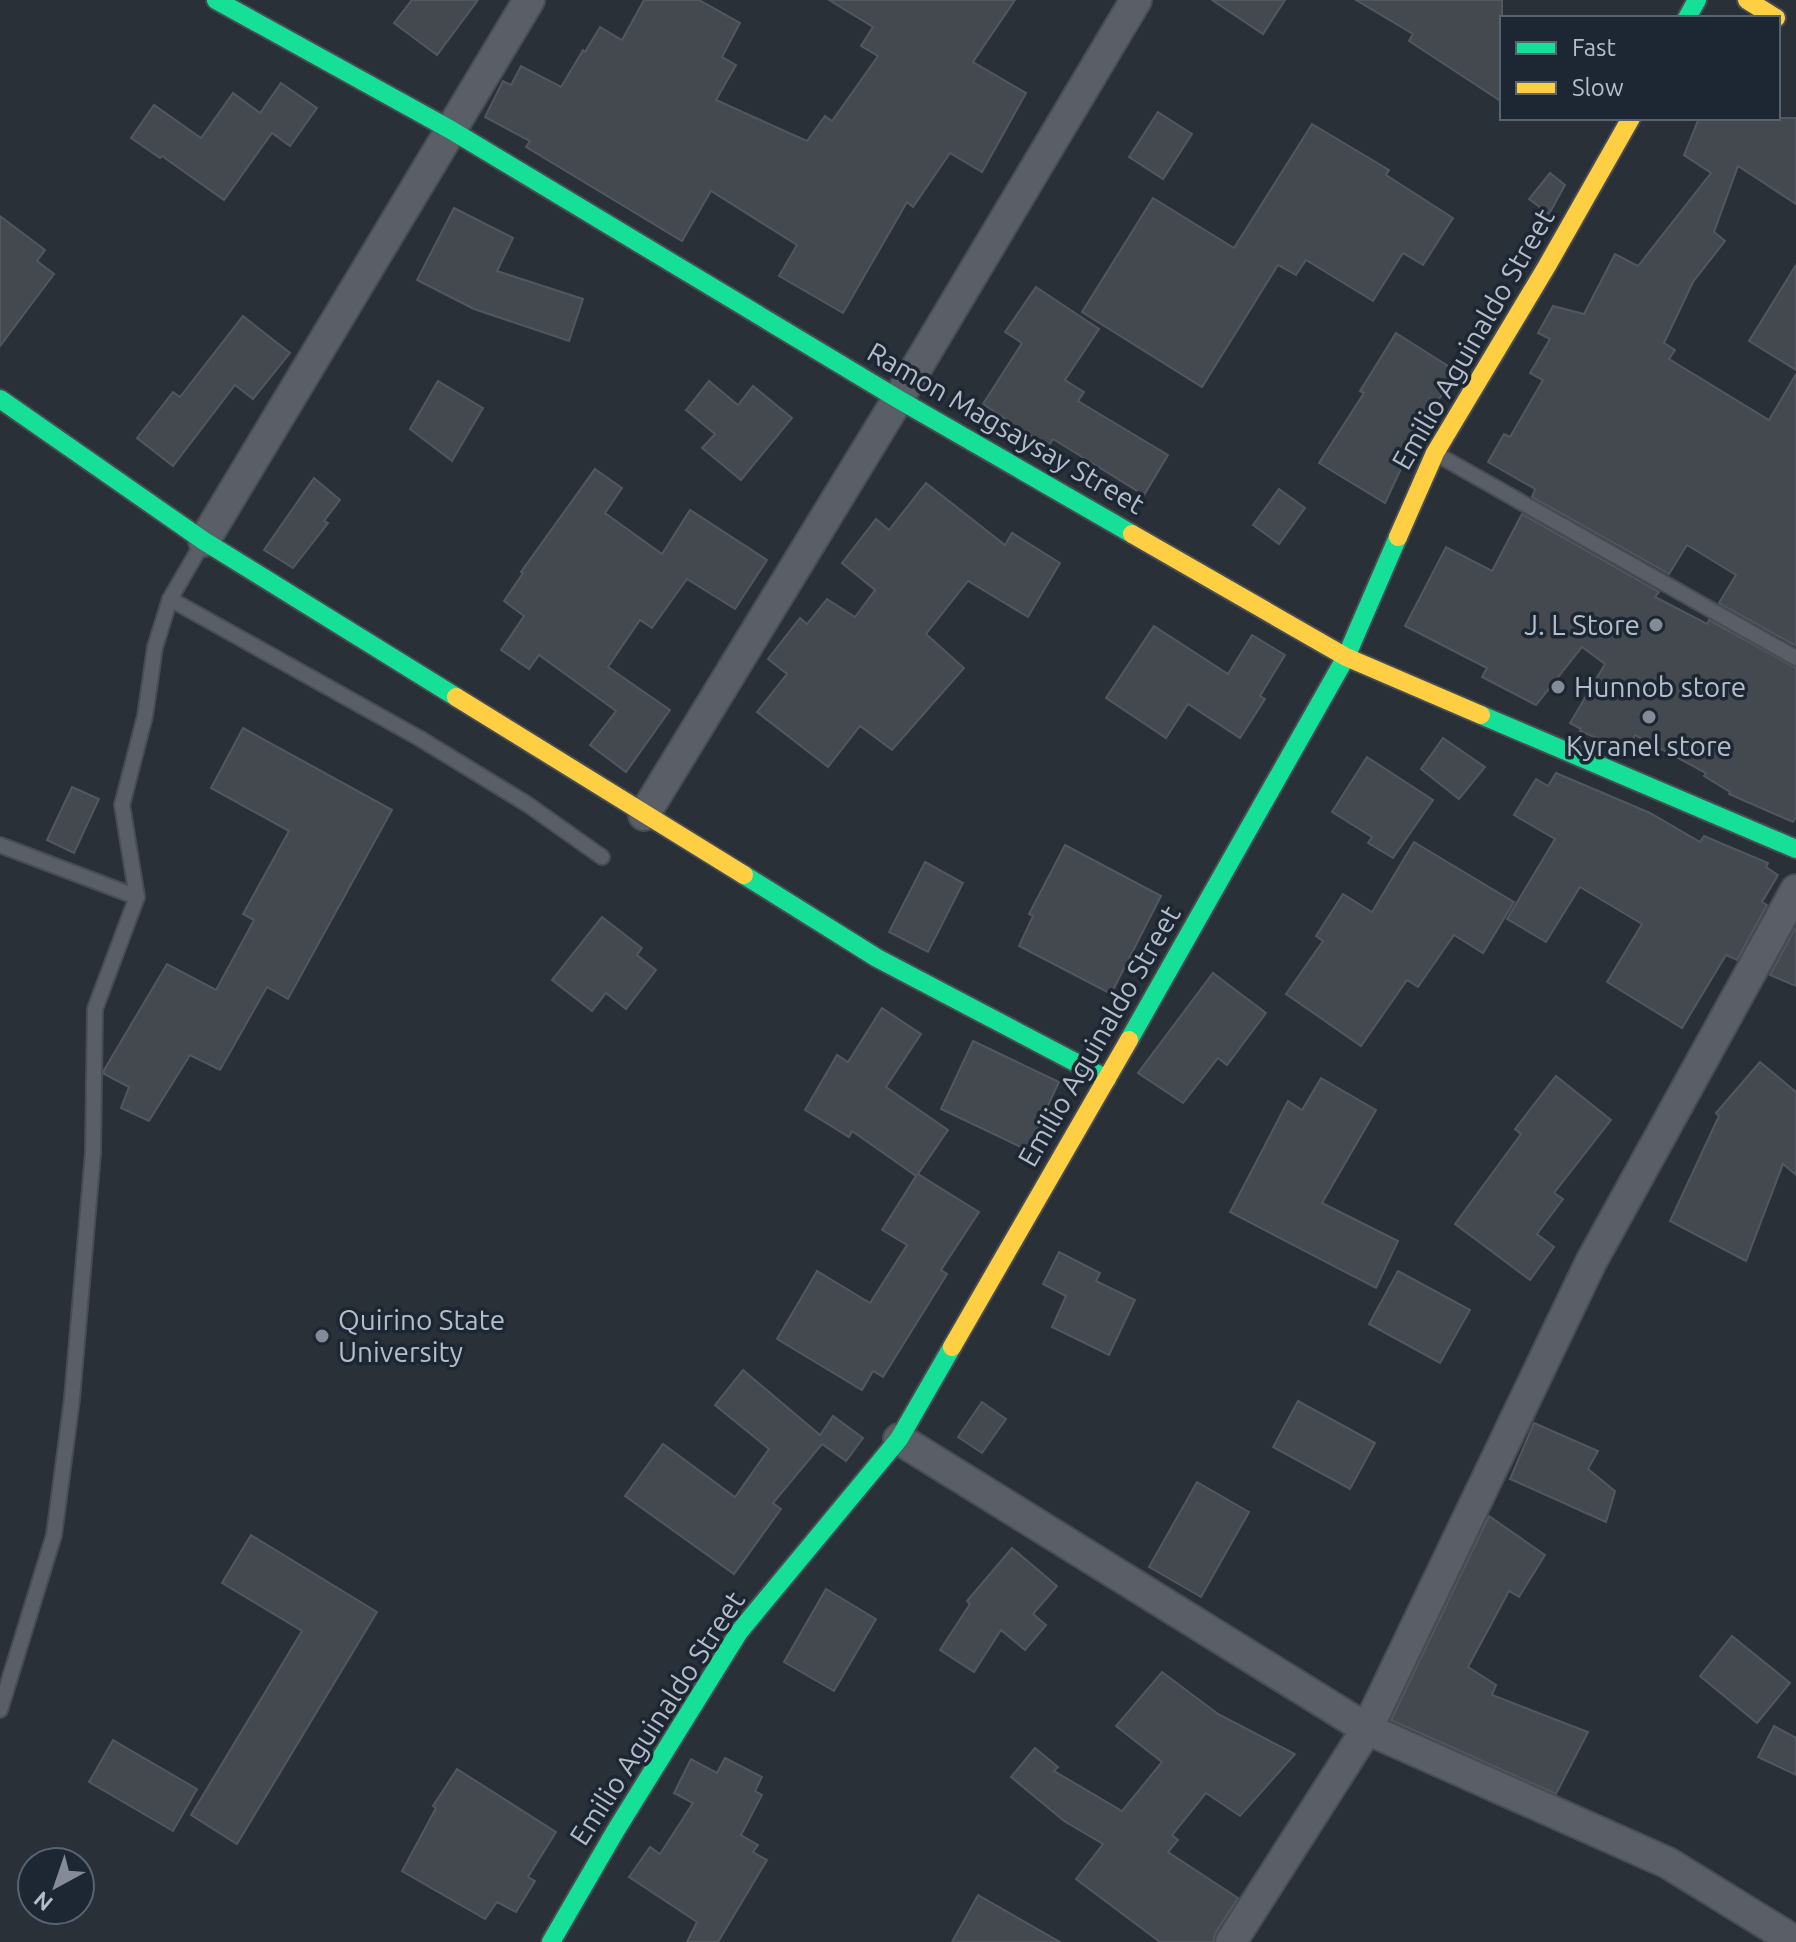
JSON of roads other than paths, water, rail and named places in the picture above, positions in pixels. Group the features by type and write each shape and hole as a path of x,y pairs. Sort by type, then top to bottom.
{"street":[{"name":"Ramon Magsaysay Street","path":"216,0 451,130 898,399 1346,657 1796,849"},
{"path":"204,541 529,0"},
{"path":"644,815 898,399 1136,0"},
{"path":"1747,0 1772,16"},
{"name":"Emilio Aguinaldo Street","path":"551,1942 616,1830 739,1632 899,1439 1346,657 1435,453 1630,120"},
{"path":"0,399 204,541 644,815 877,958 1107,1079"},
{"path":"1231,1942 1367,1729 1591,1262 1796,890"},
{"path":"899,1439 1367,1729 1668,1863 1796,1942"}],"lane":[{"path":"1435,453 1796,658"},
{"path":"0,1710 54,1535 72,1399 93,1153 95,1009 137,897 122,805 145,716 155,647 170,599 204,541"},
{"path":"170,599 419,738 527,804 602,857"},
{"path":"0,845 137,897"}],"place":[{"name":"J. L Store","path":"1656,625"},
{"name":"Hunnob store","path":"1558,687"},
{"name":"Kyranel store","path":"1649,717"},
{"name":"Quirino State University","path":"322,1336"}]}
